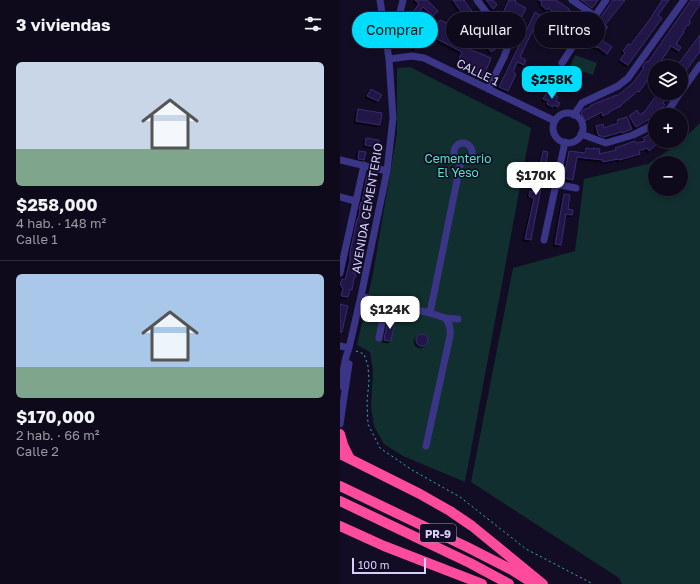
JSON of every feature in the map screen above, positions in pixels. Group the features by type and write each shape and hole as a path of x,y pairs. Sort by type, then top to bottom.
{"highway":[{"path":"340,434 343,445 350,459"},
{"path":"340,454 420,494 472,526 543,584"},
{"name":"PR-9","path":"340,486 473,550 512,570 534,584"},
{"name":"PR-9","path":"340,501 470,563 509,584"},
{"path":"340,526 384,546 482,584"}],"street":[{"name":"AVENIDA CEMENTERIO","path":"340,424 350,348 387,170 393,118 389,58 380,0"},
{"path":"400,12 403,0"},
{"path":"476,0 504,34 506,41 504,57 488,89"},
{"path":"572,0 589,12"},
{"path":"598,12 606,0"},
{"path":"574,115 582,103 618,86 628,78 684,0"},
{"path":"562,63 572,48"},
{"name":"CALLE 1","path":"389,58 412,56 424,58 555,121"},
{"path":"688,83 700,65"},
{"path":"567,113 574,115 581,123 581,134 575,141 565,142 560,140 553,132 555,121 560,115 567,113"},
{"path":"581,134 606,143 633,135 648,128"},
{"path":"544,240 565,142"},
{"path":"340,160 387,170"},
{"path":"430,312 461,161"},
{"path":"340,273 364,165"},
{"path":"555,184 576,188"},
{"path":"340,197 356,201"},
{"path":"340,235 348,237"},
{"path":"362,296 386,303 430,312 445,318 458,319"},
{"path":"379,338 381,315 386,303"},
{"path":"426,446 450,336 451,328 445,318"},
{"path":"340,346 350,348"},
{"name":"AVENIDA CEMENTERIO","path":"340,386 346,357 350,348"}],"path":[{"path":"350,348 364,354 368,366 368,424 380,448 412,470 460,497 526,549 593,584"}],"green space":[{"path":"575,55 597,63 593,75 570,67"},
{"name":"Cementerio El Yeso","path":"410,67 531,128 465,482 403,456 384,444 374,426 371,407 373,370 370,352 357,345 373,274 397,133 397,68"},
{"path":"566,77 581,82 577,92 562,87"},
{"path":"700,123 700,584 622,584 619,578 471,482 513,268 575,251 584,179 648,164 648,196 688,196 688,156 660,156 672,148 688,148 688,134"}],"building":[{"path":"415,0 427,0 438,11 429,12 423,7 419,12 413,12 419,4"},
{"path":"453,0 464,0 472,12 461,12"},
{"path":"486,0 493,0 497,5 493,9"},
{"path":"509,0 516,0 515,2 526,8 524,12 503,12"},
{"path":"539,0 556,0 572,12 554,12 548,8 547,10 541,5 542,2"},
{"path":"581,0 598,0 592,8"},
{"path":"613,0 625,0 605,25 605,12"},
{"path":"662,0 669,0 658,15 662,18 628,65 620,60 625,53 623,51 628,44 630,45 632,43"},
{"path":"691,0 700,0 700,4 689,21 691,22 688,26 687,25 676,44 681,47 679,51 671,46 662,60 649,60"},
{"path":"534,14 534,28 526,44 526,31"},
{"path":"440,20 446,23 446,44 438,40 438,24"},
{"path":"700,35 700,51 688,68 688,60 681,60"},
{"path":"605,42 612,47 607,54 599,48 605,48"},
{"path":"454,48 466,48 491,58 484,76 457,64 462,52"},
{"path":"488,48 497,48 491,52"},
{"path":"518,48 524,48 520,57 526,60 524,65 517,62 513,72 516,74 508,91 499,87"},
{"path":"647,61 648,79 639,92 638,91 621,106 609,113 603,116 602,112 585,121 581,113 583,110 596,103 617,96 632,84 644,68 642,67"},
{"path":"371,89 382,95 378,101 367,96"},
{"path":"547,92 558,97 556,101 560,103 558,107 554,105 553,107 547,104 548,101 543,99"},
{"path":"653,100 665,100 663,103 665,105 662,108 648,108 648,120 636,127 629,116 637,110 640,115"},
{"path":"358,109 382,113 380,125 356,121"},
{"path":"627,117 632,129 604,137 598,135 596,126 603,124 604,128 618,123 617,120"},
{"path":"648,135 648,148 652,148 649,151 647,148 639,151 640,154 619,160 603,162 603,160 577,157 573,180 564,178 569,151 585,153 586,148 593,148 600,149 599,154 616,150 615,148 635,141 636,143 645,141 643,138"},
{"path":"366,138 379,140 379,145 376,145 376,147 365,145"},
{"path":"359,151 366,152 364,160 358,159"},
{"path":"543,151 548,152 531,240 525,239 534,198 529,196 530,191 534,192"},
{"path":"367,175 372,176 371,180 375,180 371,198 368,198 367,206 369,206 365,226 363,226 359,255 355,254 353,273 356,273 355,278 352,290 350,289 348,297 341,296 343,288 342,285 340,285 342,279 345,280 350,260 350,253"},
{"path":"564,194 570,195 568,209 573,210 572,215 566,214 561,245 555,244"},
{"path":"340,304 348,306 342,332 340,332"},
{"path":"388,320 395,321 391,341 384,340"},
{"path":"422,334 426,336 428,340 426,344 422,346 418,344 416,340 418,336"}]}
